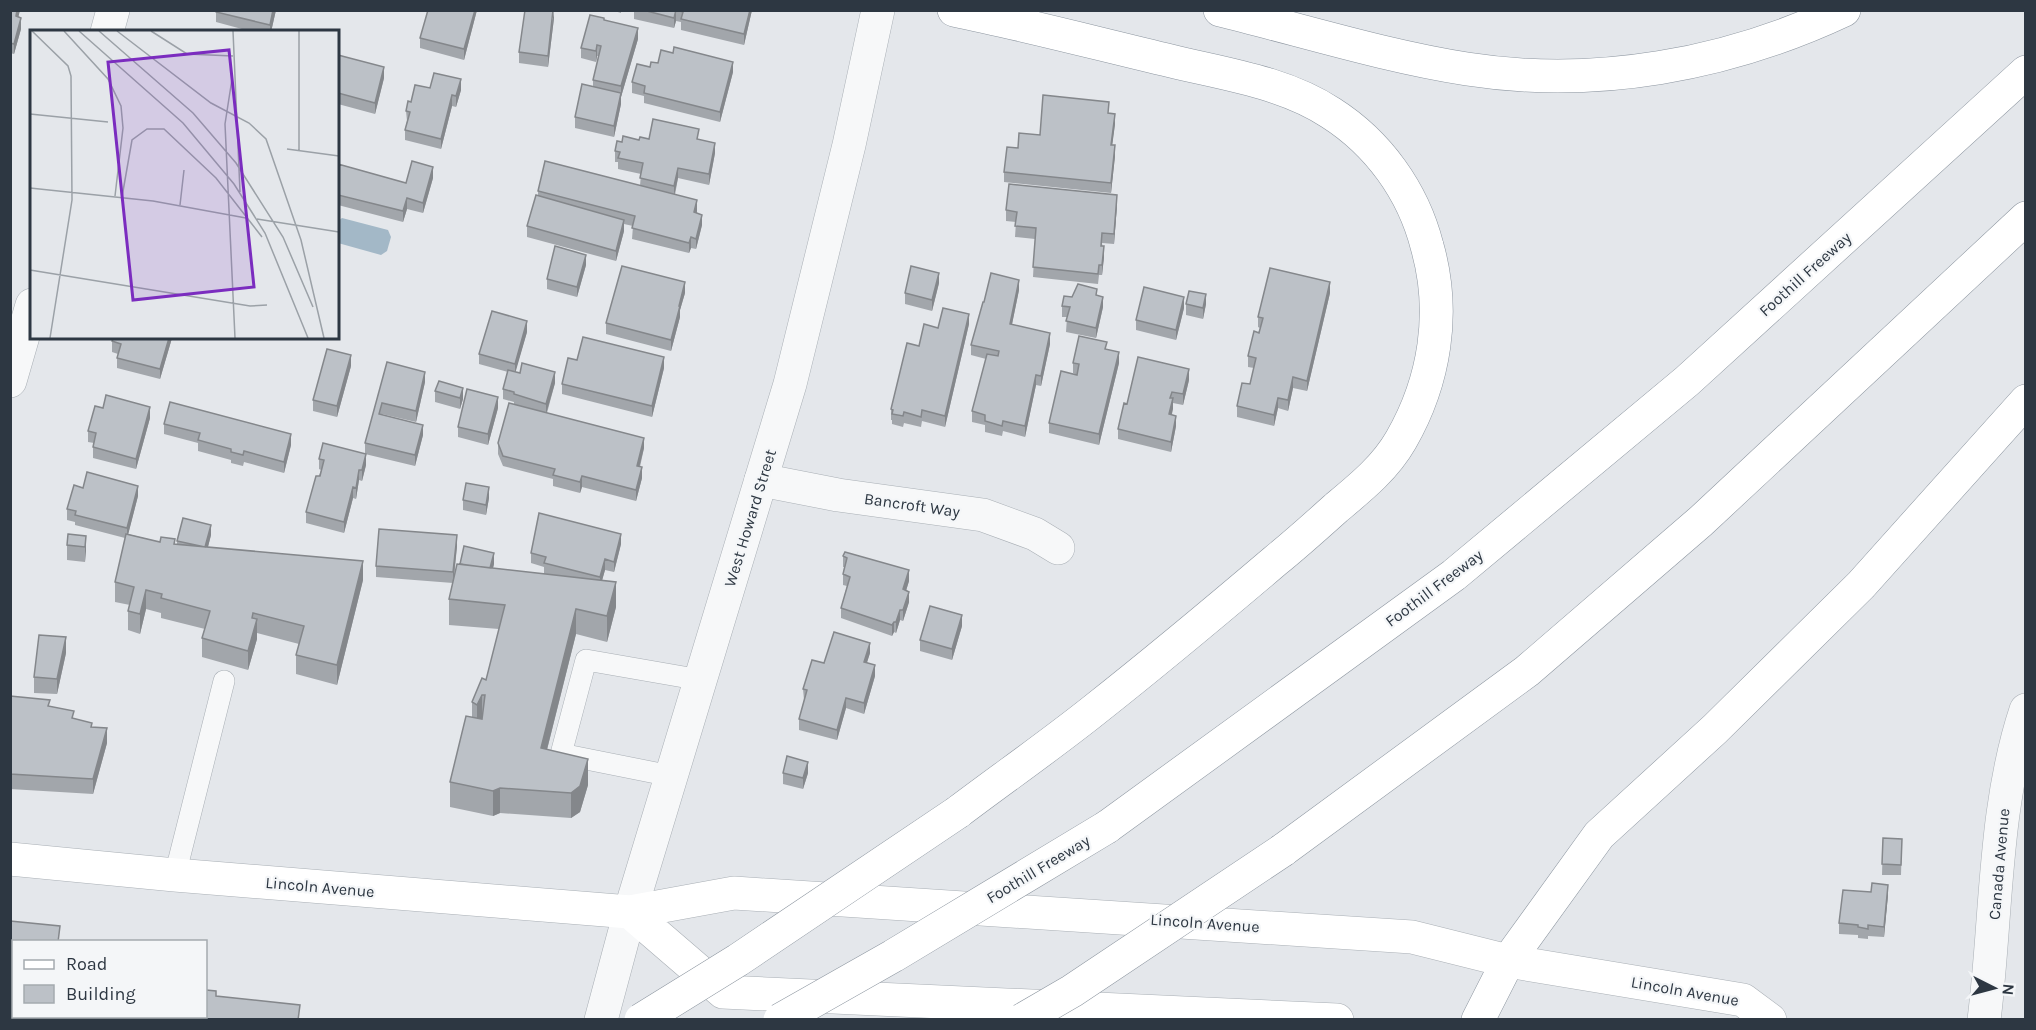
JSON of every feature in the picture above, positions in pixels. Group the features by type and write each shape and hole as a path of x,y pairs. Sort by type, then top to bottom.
{"main road":[{"path":"641,1020 738,960 958,812 1108,698 1242,589 1376,474 1399,443 1418,408 1436,334 1437,301 1434,268 1407,195 1386,161 1360,135 1330,112 1293,93 1008,21 954,10"},
{"path":"1220,10 1392,54 1467,69 1534,76 1595,75 1655,69 1708,58 1751,47 1806,28 1844,10"},
{"name":"Foothill Freeway","path":"780,1020 893,956 1107,827 1454,575 1687,381 2025,72"},
{"path":"1022,1020 1072,991 1283,850 1527,670 1701,521 2025,218"},
{"path":"1478,1020 1508,961 1599,835 1715,729 1861,585 2025,401"},
{"name":"Lincoln Avenue","path":"10,859 176,875 630,912 734,893 1412,937 1508,961 1743,1000 1770,1020"},
{"path":"630,912 723,992 1336,1020"}],"street":[{"path":"108,30 113,10"},
{"name":"West Howard Street","path":"601,1020 630,912 790,384 823,255 878,10"},
{"path":"10,381 30,312"},
{"name":"Bancroft Way","path":"761,480 838,495 983,515 1035,534 1058,548"},
{"name":"Canada Avenue","path":"1984,1020 1991,968 2001,822 2013,747 2025,710"}],"lane":[{"path":"672,776 561,754 586,660 701,680"},
{"path":"176,875 224,681"}],"water":[{"path":"342,218 388,230 391,237 387,251 381,255 339,243 339,220"}],"building":[{"path":"10,10 17,10 16,16 21,18 14,44 10,43"},
{"path":"216,10 273,10 270,25 216,12"},
{"path":"428,10 475,10 464,49 420,38"},
{"path":"525,10 553,10 548,56 519,52"},
{"path":"643,10 676,10 674,18"},
{"path":"677,10 750,10 744,34 681,19 683,12"},
{"path":"590,15 638,28 621,86 593,80 601,46 597,45 596,51 581,48"},
{"path":"674,47 733,62 720,112 644,93 645,86 632,82 637,64 650,67 651,62 658,63 661,50 673,53"},
{"path":"339,55 384,67 375,103 339,93"},
{"path":"434,73 461,79 456,96 452,95 441,139 405,130 410,112 406,111 408,101 411,102 415,85 430,88"},
{"path":"582,84 621,93 614,126 575,117"},
{"path":"1043,95 1109,102 1108,113 1115,114 1111,145 1115,145 1111,183 1004,172 1007,147 1018,148 1019,133 1040,135"},
{"path":"653,119 699,129 697,139 715,143 709,174 678,168 674,186 640,178 643,163 618,158 620,152 615,151 617,141 622,142 623,136 639,140 640,137 649,139"},
{"path":"412,161 433,167 423,203 407,198 403,211 339,195 339,164 406,183"},
{"path":"545,161 697,200 694,212 702,215 696,239 691,237 689,243 632,228 635,216 538,191"},
{"path":"1009,184 1117,195 1114,234 1102,233 1101,246 1104,246 1102,265 1099,265 1098,274 1033,267 1036,228 1015,226 1017,212 1006,210"},
{"path":"536,195 624,220 616,251 527,226"},
{"path":"555,246 586,255 577,287 547,279"},
{"path":"622,266 685,282 671,340 606,323"},
{"path":"911,266 939,273 932,300 905,293"},
{"path":"1270,268 1330,282 1307,381 1293,377 1288,400 1278,398 1274,415 1237,406 1242,383 1250,384 1256,358 1248,356 1254,331 1259,333 1263,318 1258,317"},
{"path":"991,273 1019,280 1010,324 1050,333 1041,376 1036,375 1025,426 1003,421 1002,426 985,421 985,415 972,411 987,354 998,356 999,351 971,345"},
{"path":"1078,284 1097,289 1096,295 1103,297 1096,328 1066,321 1070,307 1062,306 1064,296 1072,297"},
{"path":"1144,287 1184,297 1176,330 1136,320"},
{"path":"1189,291 1206,294 1203,308 1186,304"},
{"path":"943,308 969,314 945,416 922,410 921,417 904,412 903,416 892,414 891,409 907,343 919,346 924,324 938,328"},
{"path":"492,311 527,321 515,364 479,354"},
{"path":"1079,336 1107,342 1105,349 1119,352 1099,434 1049,423 1061,371 1077,375 1079,364 1073,363"},
{"path":"583,337 664,357 652,406 562,384 568,358 577,360"},
{"path":"113,339 169,339 160,369 117,358 121,344 112,341"},
{"path":"327,349 351,355 337,406 313,400"},
{"path":"1138,357 1189,369 1183,394 1172,392 1170,398 1173,398 1169,414 1176,416 1171,442 1118,429 1124,403 1127,404"},
{"path":"387,362 425,372 416,411 382,403 379,414 423,425 415,455 365,443"},
{"path":"522,363 555,372 546,404 503,389 508,370 520,373"},
{"path":"439,381 463,388 460,398 435,391"},
{"path":"467,389 498,397 488,434 458,427"},
{"path":"106,395 150,407 136,459 93,447 96,433 88,431 95,406 103,408"},
{"path":"170,402 291,434 284,462 244,451 243,455 231,452 231,449 198,440 200,433 164,424"},
{"path":"509,403 644,438 637,466 642,467 636,490 582,476 580,482 553,475 555,469 503,456 498,443"},
{"path":"323,443 366,454 362,470 359,470 356,488 353,487 344,522 306,512 316,476 320,476 324,460 319,459"},
{"path":"87,472 138,486 127,528 75,515 76,511 67,509 74,485 83,488"},
{"path":"466,483 489,487 486,505 463,500"},
{"path":"539,513 621,534 614,562 605,559 600,577 544,563 546,557 531,553"},
{"path":"183,518 211,525 205,547 177,541"},
{"path":"379,529 457,535 453,572 376,566"},
{"path":"68,534 86,536 85,547 67,545"},
{"path":"126,534 160,542 161,537 175,539 174,544 363,561 337,665 296,655 304,626 253,613 252,618 257,619 248,651 202,638 210,611 161,598 162,594 146,590 140,614 128,611 134,587 115,582"},
{"path":"464,546 494,553 490,568 460,564"},
{"path":"845,552 909,570 903,589 909,592 903,610 900,610 896,622 892,625 841,608 850,577 843,574 847,558 843,556"},
{"path":"457,564 616,582 607,616 576,609 541,748 588,759 580,786 571,793 500,788 493,791 450,782 466,716 482,719 485,695 482,695 477,705 472,702 482,678 486,680 505,605 449,599"},
{"path":"930,606 962,615 952,649 920,640"},
{"path":"834,632 870,643 864,662 875,665 864,703 846,698 837,730 799,719 807,690 803,689 812,660 824,663"},
{"path":"39,635 66,637 57,679 34,677"},
{"path":"10,696 50,700 48,706 74,711 72,718 92,723 91,727 107,728 93,779 10,774"},
{"path":"787,756 808,762 803,778 783,773"},
{"path":"1883,838 1902,839 1901,865 1882,864"},
{"path":"1872,883 1888,885 1884,927 1868,925 1868,929 1858,927 1858,925 1839,923 1843,890 1871,892"},
{"path":"10,921 60,926 58,940 12,940 12,1001 10,1001"},
{"path":"207,990 216,991 216,996 300,1005 298,1020 54,1020 54,1018 207,1018"}]}
